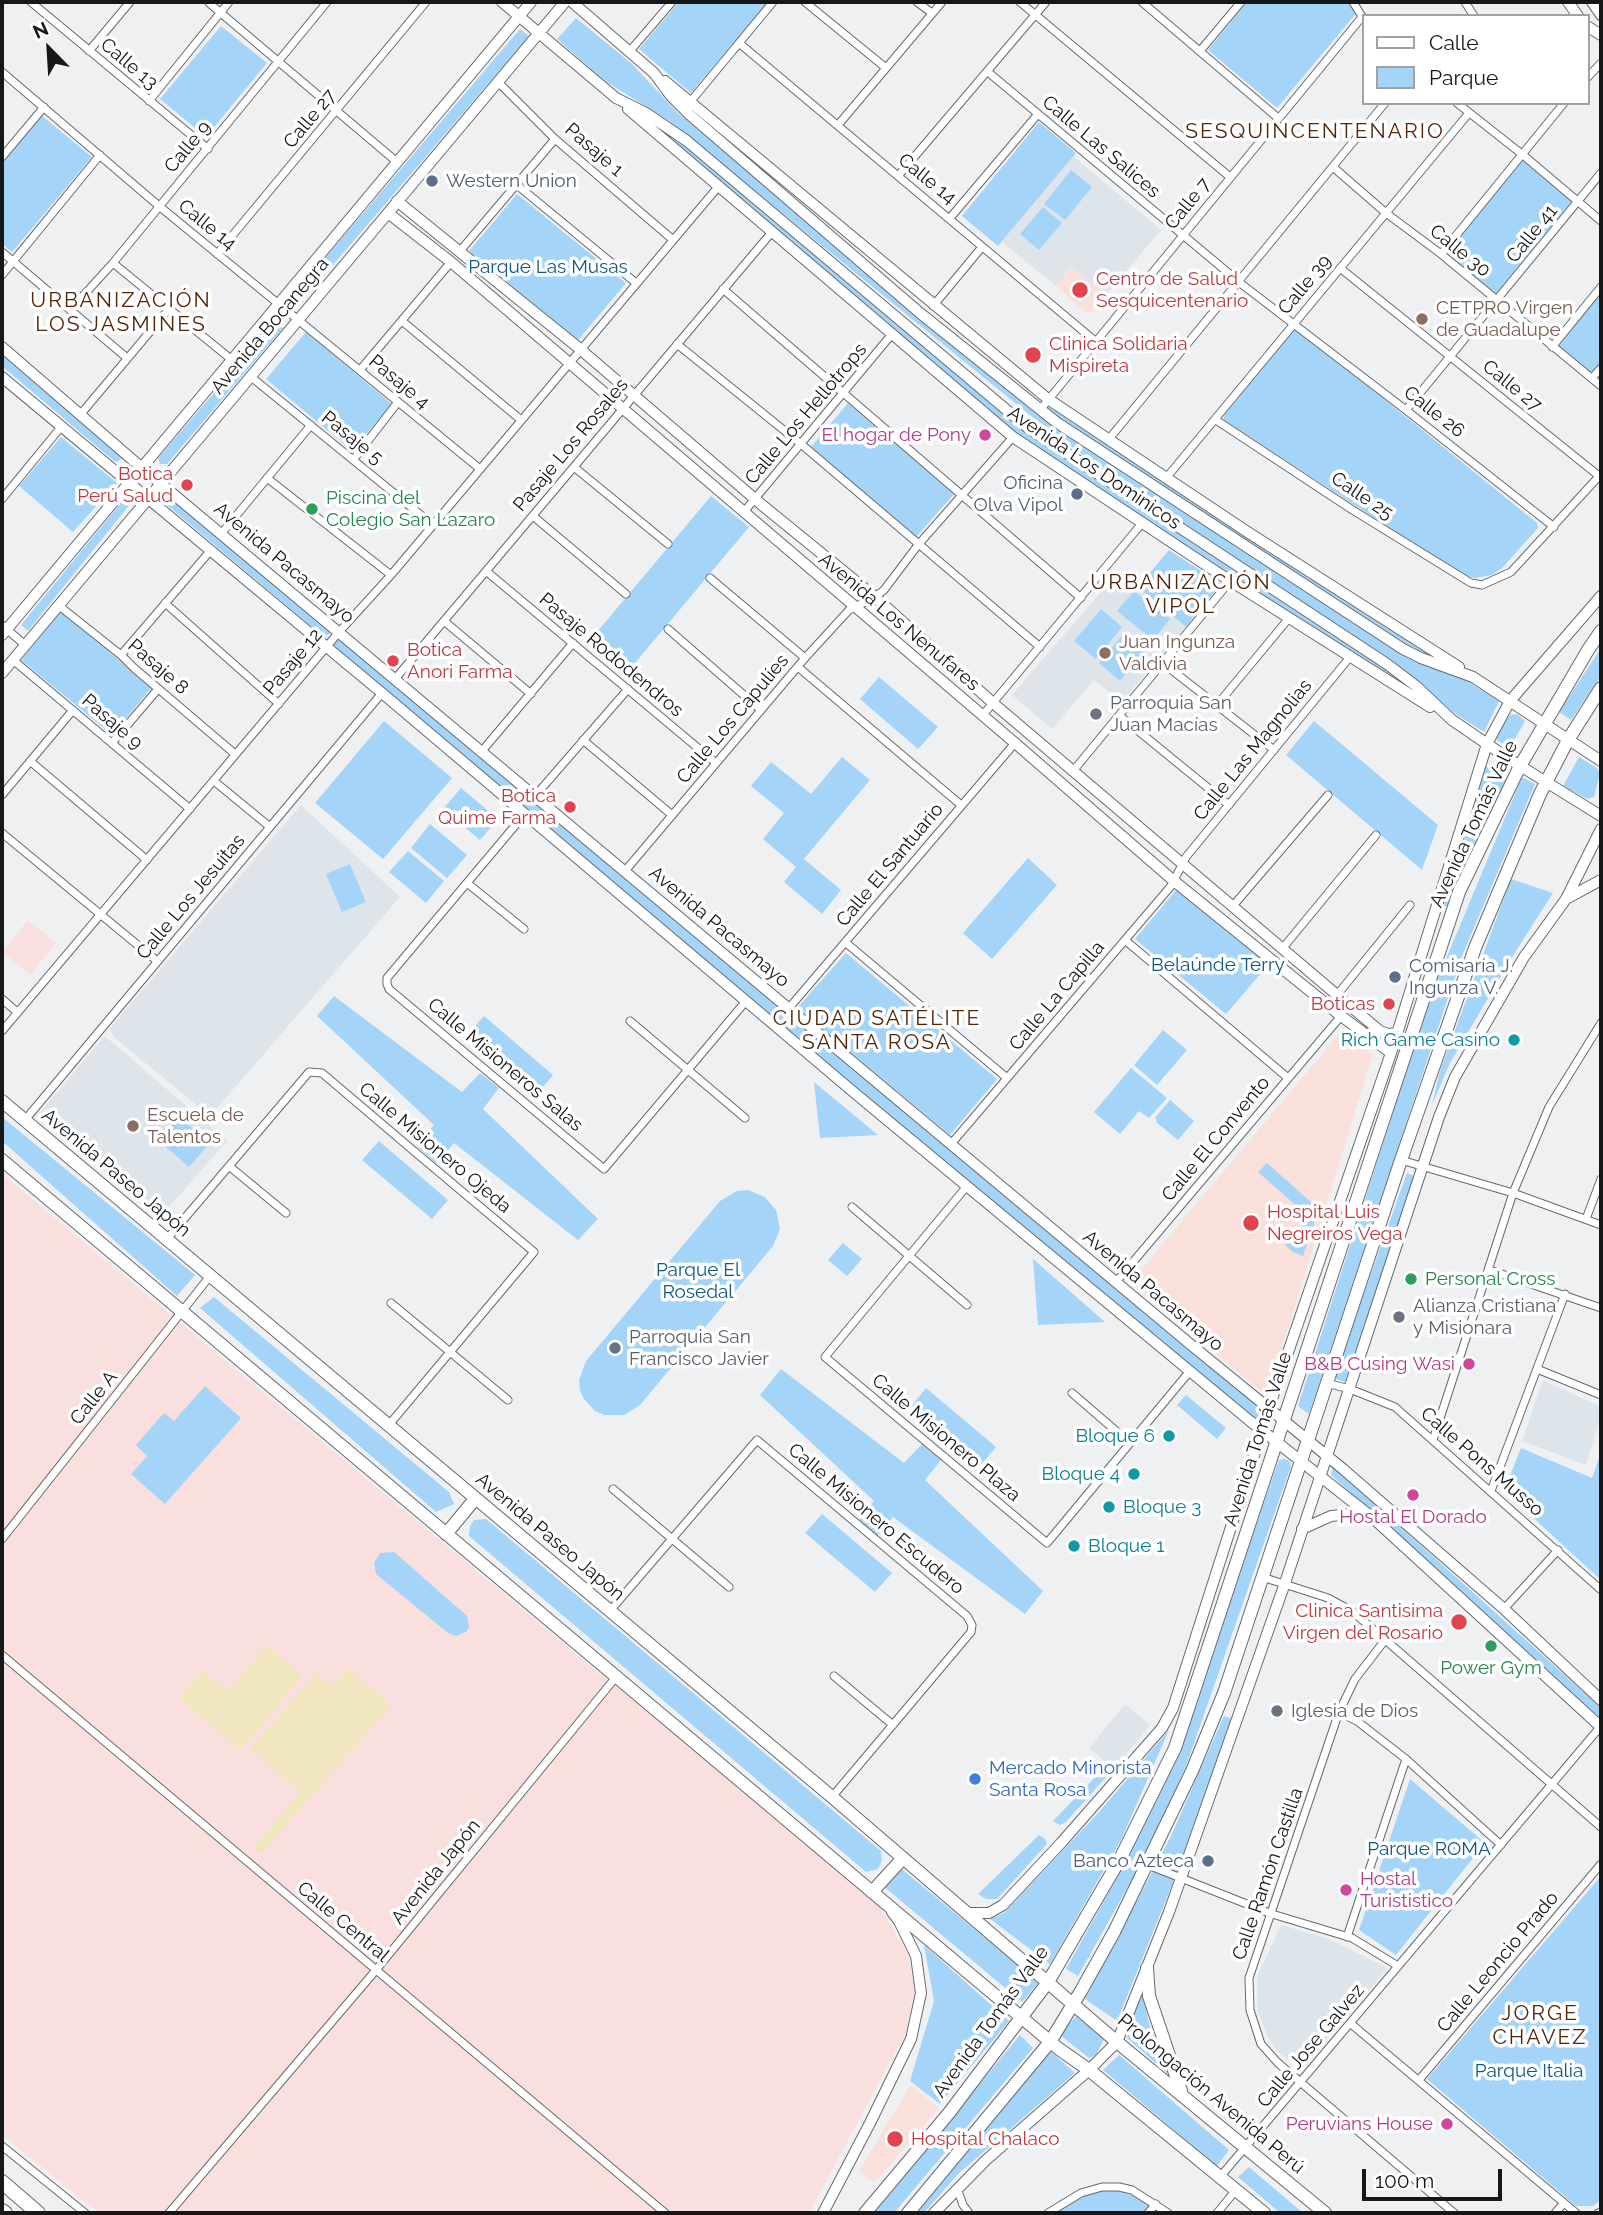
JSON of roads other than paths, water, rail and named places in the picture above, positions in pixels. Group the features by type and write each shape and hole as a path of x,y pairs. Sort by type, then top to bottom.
{"highway":[{"path":"2,2182 38,2213"}],"main road":[{"name":"Avenida Los Dominicos","path":"502,2 1013,437 1289,618 1601,816"},
{"name":"Avenida Bocanegra","path":"3,630 130,484 531,2"},
{"name":"Avenida Bocanegra","path":"2,673 565,2"},
{"name":"Avenida Los Dominicos","path":"572,2 933,306 1048,399 1601,761"},
{"path":"1592,2 1601,15"},
{"name":"Avenida Los Dominicos","path":"654,73 690,115 920,313 1040,410 1260,558 1403,649 1473,677"},
{"name":"Avenida Los Dominicos","path":"616,98 646,113 687,141 1027,427 1387,664 1416,686 1452,720"},
{"name":"Avenida Los Nenufares","path":"397,201 580,349 755,499 875,597 993,703 1380,1031 1397,1034"},
{"name":"Avenida Los Nenufares","path":"388,213 451,262 1174,881 1391,1053"},
{"name":"Avenida Pacasmayo","path":"2,347 142,468 1284,1423 1328,1455 1504,1609 1601,1700"},
{"name":"Avenida Pacasmayo","path":"4,382 211,550 857,1095 1190,1371 1373,1518 1601,1727"},
{"name":"Avenida Tomás Valle","path":"968,1913 989,1913 1003,1905 1161,1728 1173,1708 1262,1430 1391,1053 1487,744 1510,701 1601,596"},
{"name":"Avenida Tomás Valle","path":"865,2213 950,2113 1048,1982 1120,1859 1175,1748 1459,892 1520,766 1601,631"},
{"path":"908,2213 1050,2042 1074,2003 1148,1865 1192,1771 1224,1693 1306,1440 1475,948 1546,783 1568,740 1601,688"},
{"path":"442,744 454,729"},
{"path":"934,2213 986,2160 1089,2070 1116,2042 1181,1877 1285,1583 1455,1077 1524,957 1566,899 1601,829"},
{"path":"1566,899 1601,880"},
{"path":"857,1095 871,1077"},
{"name":"Avenida Paseo Japón","path":"2,1101 1074,2003"},
{"path":"2,1160 1021,2018 1264,2213"},
{"path":"1102,1298 1116,1282"},
{"path":"446,1534 475,1499"},
{"path":"1302,1529 1331,1516 1352,1514 1373,1518"},
{"path":"873,1892 903,1858"},
{"path":"823,2213 911,2039 921,1993 916,1956 899,1921 883,1901"},
{"path":"1147,1968 1149,1996 1182,2094"},
{"name":"Prolongación Avenida Perú","path":"1074,2003 1116,2042 1325,2213"}],"street":[{"name":"Calle 13","path":"31,2 41,5 89,51 208,149"},
{"path":"89,51 130,2"},
{"path":"208,2 397,162"},
{"path":"149,101 229,2"},
{"name":"Calle 9","path":"70,310 113,263 327,2"},
{"name":"Calle 27","path":"217,254 426,2"},
{"path":"629,52 672,2"},
{"path":"691,101 773,2"},
{"path":"805,2 886,68"},
{"path":"917,2 932,13"},
{"path":"838,125 942,2"},
{"path":"1020,2 1230,177"},
{"path":"898,176 1046,2"},
{"path":"1143,2 1278,118"},
{"path":"1200,51 1241,2"},
{"path":"1353,2 1362,18"},
{"name":"Calle 7","path":"1040,410 1362,18"},
{"name":"Calle 14","path":"739,43 1095,341"},
{"name":"Calle 14","path":"2,72 159,206 298,319"},
{"name":"Calle Las Salices","path":"988,72 1183,236 1294,324"},
{"name":"Pasaje 1","path":"498,82 555,138 672,239"},
{"path":"1109,439 1383,105"},
{"path":"1459,105 1601,221"},
{"path":"1441,254 1562,105"},
{"path":"2,157 44,107"},
{"name":"Calle 39","path":"1167,477 1469,113"},
{"path":"950,218 1038,114"},
{"path":"460,251 555,138"},
{"path":"2,275 100,155"},
{"name":"Calle 30","path":"1333,167 1601,386"},
{"name":"Calle 41","path":"1406,410 1601,173"},
{"path":"517,184 636,283"},
{"name":"Pasaje 12","path":"2,1031 718,187"},
{"name":"Pasaje Los Rosales","path":"395,679 772,232"},
{"path":"933,306 982,247"},
{"path":"2,252 127,358"},
{"path":"360,370 451,262"},
{"path":"113,263 232,360"},
{"name":"Calle 27","path":"1340,268 1600,475"},
{"path":"1552,347 1601,287"},
{"path":"723,289 1081,598"},
{"path":"80,415 169,309"},
{"name":"Pasaje 4","path":"298,319 480,469"},
{"path":"402,321 521,420"},
{"name":"Calle 26","path":"1294,324 1553,527"},
{"name":"Calle Los Hellotrops","path":"743,513 892,334"},
{"path":"677,344 801,444 1040,647"},
{"path":"1591,378 1601,368"},
{"name":"Pasaje 5","path":"250,376 433,525"},
{"path":"353,460 398,402"},
{"name":"Calle 25","path":"1216,420 1462,579 1482,585 1511,572 1553,527"},
{"path":"221,534 311,425"},
{"path":"2,499 61,427"},
{"name":"Calle Los Capulíes","path":"625,871 805,658 849,610 884,590 919,545 1013,437"},
{"path":"573,467 668,544"},
{"path":"1553,527 1600,475"},
{"path":"267,478 391,575"},
{"path":"533,516 626,594"},
{"path":"982,716 1143,522"},
{"path":"121,654 211,550"},
{"name":"Pasaje Rododendros","path":"486,571 716,763"},
{"path":"710,578 805,658"},
{"path":"1073,771 1231,580"},
{"path":"165,603 279,704"},
{"name":"Pasaje 8","path":"58,605 121,654 235,754"},
{"path":"1217,705 1289,618"},
{"path":"444,621 531,694"},
{"path":"668,629 761,710"},
{"path":"3,630 25,645"},
{"path":"482,751 573,643"},
{"name":"Calle Las Magnolias","path":"1182,865 1350,657"},
{"name":"Pasaje 9","path":"13,660 190,810"},
{"path":"1164,664 1274,750"},
{"path":"798,667 961,805"},
{"path":"112,743 158,689"},
{"path":"535,796 628,689"},
{"name":"Calle Los Jesuitas","path":"24,1120 382,693"},
{"path":"2,795 73,710"},
{"path":"1120,716 1228,805"},
{"path":"583,740 672,815"},
{"name":"Calle El Santuario","path":"789,1009 1015,743"},
{"path":"30,761 147,860"},
{"path":"214,781 270,827"},
{"path":"1232,907 1328,795"},
{"path":"524,815 467,883 524,929"},
{"path":"2,833 99,916 157,961"},
{"path":"1282,949 1376,835"},
{"name":"Calle La Capilla","path":"951,1144 1174,881 1182,865"},
{"name":"Calle Misioneros Salas","path":"467,883 387,978 389,989 604,1169 688,1069"},
{"path":"1337,995 1410,905"},
{"path":"1125,940 1288,1079"},
{"path":"845,942 1007,1078"},
{"path":"2,999 17,1012"},
{"path":"688,1069 746,1000"},
{"name":"Calle El Convento","path":"1116,1282 1341,1016"},
{"path":"630,1021 746,1118"},
{"path":"1433,1440 1513,1193 1549,1107 1601,1023"},
{"name":"Calle Misionero Ojeda","path":"229,1166 304,1076 313,1072 322,1073 534,1252 450,1352"},
{"path":"1401,1160 1513,1193 1601,1224"},
{"path":"166,1240 229,1166 286,1213"},
{"path":"1586,1219 1601,1179"},
{"path":"909,1256 967,1186"},
{"path":"852,1207 967,1305"},
{"name":"Calle Misionero Plaza","path":"909,1256 825,1357 1047,1543 1130,1443"},
{"path":"1490,1270 1601,1308"},
{"name":"Calle A","path":"2,1539 209,1276"},
{"path":"1491,1491 1565,1294"},
{"path":"391,1303 508,1400"},
{"path":"388,1426 450,1352"},
{"path":"1536,1369 1601,1395"},
{"path":"1072,1393 1130,1443 1190,1371"},
{"name":"Calle Pons Musso","path":"1326,1382 1395,1407 1601,1590"},
{"name":"Calle Misionero Escudero","path":"672,1539 757,1440 967,1616 972,1625 971,1632 893,1725"},
{"path":"614,1489 730,1587"},
{"path":"609,1612 672,1539"},
{"path":"1504,1609 1558,1550"},
{"path":"1262,1577 1340,1603 1601,1828"},
{"name":"Calle Ramón Castilla","path":"1385,1640 1355,1679 1339,1712 1250,1978 1250,2010 1261,2044 1278,2063 1454,2213"},
{"name":"Calle Central","path":"2,1655 665,2213"},
{"path":"832,1797 893,1725 834,1676"},
{"name":"Avenida Japón","path":"169,2213 376,1970 616,1677"},
{"path":"1339,1712 1357,1721 1406,1759 1501,1844"},
{"name":"Calle Jose Galvez","path":"1220,2177 1601,1727"},
{"path":"1347,1937 1406,1759"},
{"name":"Calle Leoncio Prado","path":"1419,2080 1601,1864"},
{"path":"1148,1865 1272,1914 1347,1937 1398,1966"},
{"path":"1350,2023 1576,2213"},
{"path":"2,2146 85,2213"},
{"path":"1050,2213 1081,2193 1102,2187 1132,2190 1168,2213"},
{"path":"957,2188 969,2213"},
{"path":"1217,2213 1236,2190"},
{"path":"1555,2213 1564,2203"},
{"path":"1148,2213 1156,2204"}],"place":[{"name":"Western Union","path":"432,181"},
{"name":"Centro de Salud Sesquicentenario","path":"1080,290"},
{"name":"CETPRO Virgen de Guadalupe","path":"1422,319"},
{"name":"Clinica Solidaria Mispireta","path":"1033,355"},
{"name":"El hogar de Pony","path":"985,435"},
{"name":"Botica Perú Salud","path":"187,485"},
{"name":"Oficina Olva Vipol","path":"1077,494"},
{"name":"Piscina del Colegio San Lazaro","path":"312,509"},
{"name":"Juan Ingunza Valdivia","path":"1105,653"},
{"name":"Botica Anori Farma","path":"393,661"},
{"name":"Parroquia San Juan Macías","path":"1096,714"},
{"name":"Botica Quime Farma","path":"570,807"},
{"name":"Comisaría J. Ingunza V.","path":"1395,977"},
{"name":"Boticas","path":"1389,1004"},
{"name":"Rich Game Casino","path":"1514,1040"},
{"name":"Escuela de Talentos","path":"133,1126"},
{"name":"Hospital Luis Negreiros Vega","path":"1251,1223"},
{"name":"Personal Cross","path":"1411,1279"},
{"name":"Alianza Cristiana y Misionara","path":"1399,1317"},
{"name":"Parroquia San Francisco Javier","path":"615,1348"},
{"name":"B&B Cusing Wasi","path":"1469,1364"},
{"name":"Bloque 6","path":"1169,1436"},
{"name":"Bloque 4","path":"1134,1474"},
{"name":"Hostal El Dorado","path":"1413,1495"},
{"name":"Bloque 3","path":"1109,1507"},
{"name":"Bloque 1","path":"1074,1546"},
{"name":"Clinica Santisima Virgen del Rosario","path":"1459,1622"},
{"name":"Power Gym","path":"1491,1646"},
{"name":"Iglesia de Dios","path":"1277,1711"},
{"name":"Mercado Minorista Santa Rosa","path":"975,1779"},
{"name":"Banco Azteca","path":"1208,1861"},
{"name":"Hostal Turististico","path":"1346,1890"},
{"name":"Peruvians House","path":"1447,2124"},
{"name":"Hospital Chalaco","path":"895,2139"}],"district":[{"name":"SESQUINCENTENARIO","path":"1315,132"},
{"name":"URBANIZACIÓN LOS JASMINES","path":"121,313"},
{"name":"URBANIZACIÓN VIPOL","path":"1181,595"},
{"name":"CIUDAD SATÉLITE SANTA ROSA","path":"877,1031"},
{"name":"JORGE CHAVEZ","path":"1540,2026"}],"park label":[{"name":"Parque Las Musas","path":"548,267"},
{"name":"Belaúnde Terry","path":"1218,965"},
{"name":"Parque El Rosedal","path":"698,1281"},
{"name":"Parque ROMA","path":"1429,1849"},
{"name":"Parque Italia","path":"1529,2071"}]}
